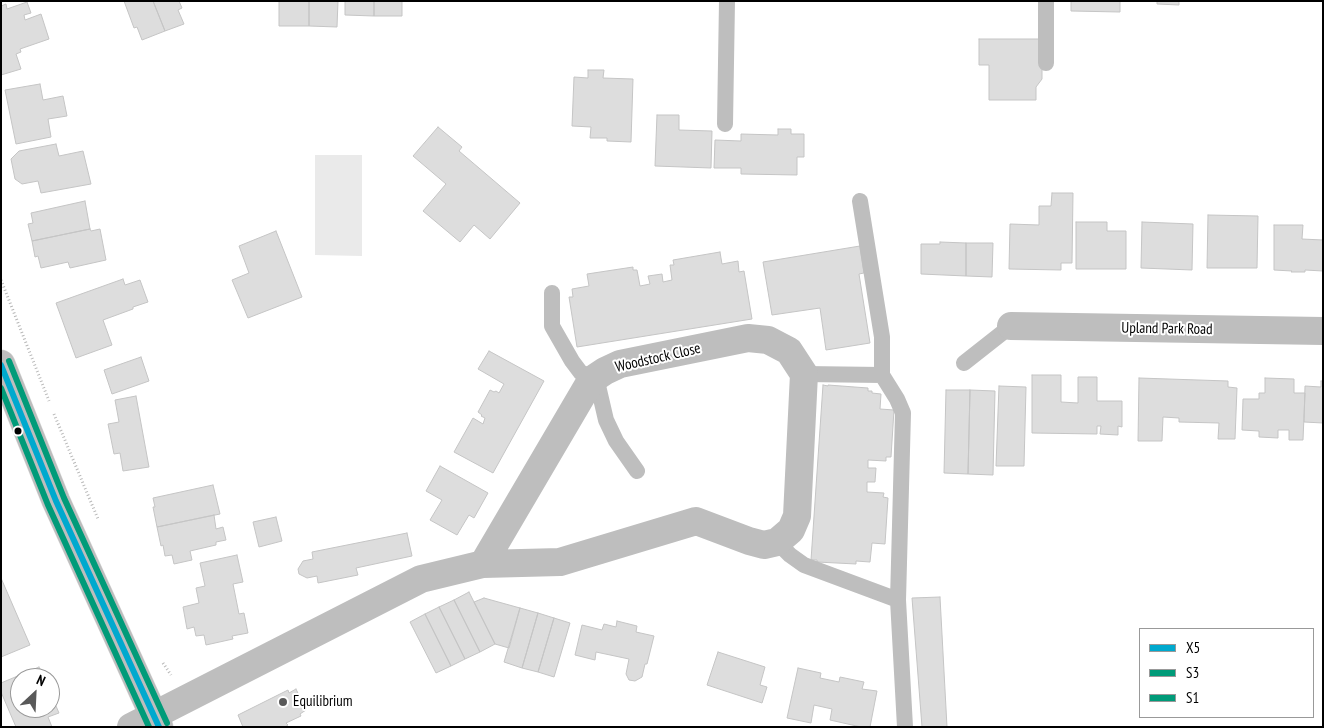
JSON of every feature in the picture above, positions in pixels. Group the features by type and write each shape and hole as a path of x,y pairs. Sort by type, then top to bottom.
{"main road":[{"path":"1,364 148,723"}],"street":[{"name":"Upland Park Road","path":"1011,326 1323,332"},
{"name":"Woodstock Close","path":"483,564 587,387 605,371 620,364 748,338 768,340 790,351 804,374"},
{"path":"148,723 421,580 483,564 560,562 696,521 764,545 777,542 791,530 797,516 804,374"}],"lane":[{"path":"724,124 727,1"},
{"path":"1046,1 1046,63"},
{"path":"860,201 882,337 882,375 897,399 903,413 898,600 905,727"},
{"path":"552,293 552,326 581,373 596,377 606,420 616,441 637,471"},
{"path":"964,363 1011,326"},
{"path":"804,374 882,375"},
{"path":"777,542 804,565 898,600"}],"path":[{"path":"1,280 50,403"},
{"path":"53,412 101,526"},
{"path":"162,661 174,681"}],"shaded area":[{"path":"315,155 362,155 362,256 315,255"}],"building":[{"path":"124,1 153,1 165,31 142,40 137,27 134,28"},
{"path":"153,1 179,1 182,8 178,10 184,24 165,31"},
{"path":"279,1 309,1 309,26 279,26"},
{"path":"309,1 338,1 337,27 309,26"},
{"path":"345,1 374,1 374,16 345,15"},
{"path":"374,1 402,1 402,16 374,16"},
{"path":"1071,1 1120,1 1120,12 1071,11"},
{"path":"1157,1 1179,1 1179,5 1157,4"},
{"path":"27,2 31,13 24,15 25,20 41,14 49,39 20,49 21,52 16,54 21,69 1,75 1,6 6,4 7,9"},
{"path":"979,39 1042,39 1042,79 1036,87 1036,100 989,100 989,65 979,65"},
{"path":"588,70 604,70 603,78 633,79 631,142 607,141 607,138 590,138 591,127 572,126 574,77 588,78"},
{"path":"40,84 43,100 63,96 67,116 48,119 51,137 16,144 5,90"},
{"path":"657,115 679,115 679,130 712,131 711,168 655,166"},
{"path":"438,127 462,147 459,151 520,203 490,239 474,225 460,242 423,211 446,184 413,156"},
{"path":"778,129 791,129 791,134 804,134 804,157 797,157 797,175 741,174 741,168 714,168 715,140 741,141 741,134 778,135"},
{"path":"56,144 59,156 83,151 91,184 41,193 38,181 22,184 15,179 11,159 19,151"},
{"path":"1052,193 1073,193 1072,263 1061,263 1061,270 1009,269 1010,224 1039,225 1039,206 1051,206"},
{"path":"85,201 90,229 32,241 28,224 33,223 31,213"},
{"path":"1208,215 1258,216 1257,268 1207,268"},
{"path":"1076,222 1107,222 1107,231 1126,231 1126,269 1076,269"},
{"path":"1142,222 1193,224 1192,270 1141,268"},
{"path":"1274,225 1303,225 1302,239 1323,240 1323,271 1305,270 1305,272 1291,272 1274,270"},
{"path":"90,229 91,231 100,229 106,260 70,268 68,262 41,268 38,256 35,257 32,241"},
{"path":"276,231 302,297 248,318 232,280 249,273 239,246"},
{"path":"940,242 966,243 966,276 921,274 921,244 940,244"},
{"path":"966,243 993,243 992,277 966,276"},
{"path":"860,246 864,273 859,274 870,343 826,350 820,308 772,315 763,262"},
{"path":"720,252 722,264 738,261 739,272 744,271 752,319 577,347 569,297 573,297 572,289 589,286 587,274 633,267 633,270 637,270 640,286 650,284 648,276 662,274 663,282 672,280 670,265 674,265 673,260"},
{"path":"123,279 125,285 140,280 148,302 103,320 112,345 76,358 56,303"},
{"path":"489,351 544,381 493,473 454,452 473,418 483,424 485,418 478,412 490,390 499,393 504,384 478,369"},
{"path":"141,357 149,381 112,394 104,370"},
{"path":"1032,375 1061,375 1061,402 1078,403 1078,377 1097,377 1097,401 1122,401 1122,427 1118,426 1118,435 1100,434 1101,426 1097,426 1097,434 1032,433"},
{"path":"1139,378 1228,381 1228,387 1237,388 1235,439 1218,439 1219,423 1179,422 1179,418 1163,417 1162,441 1138,441"},
{"path":"1265,378 1294,379 1294,393 1305,393 1303,440 1289,440 1289,430 1278,430 1278,438 1259,437 1259,431 1242,430 1243,399 1259,399 1259,393 1265,393"},
{"path":"1321,381 1323,381 1323,423 1304,422 1305,386 1321,387"},
{"path":"823,385 868,388 868,391 872,391 872,393 881,394 880,409 894,410 891,457 886,457 886,461 868,460 868,468 876,468 875,482 867,482 867,492 884,493 883,497 888,498 885,544 872,543 870,562 856,561 856,564 811,560"},
{"path":"999,386 1026,387 1024,466 996,466"},
{"path":"946,390 970,390 968,474 944,473"},
{"path":"970,390 995,391 993,475 968,474"},
{"path":"136,396 149,467 123,471 120,453 114,454 108,424 119,422 115,400"},
{"path":"440,466 488,493 474,518 469,515 457,535 430,520 442,500 426,491"},
{"path":"213,485 220,514 157,527 153,498"},
{"path":"214,515 216,529 223,527 226,540 216,542 216,545 190,551 192,560 174,564 172,555 165,556 157,527"},
{"path":"276,517 282,541 259,547 253,522"},
{"path":"407,533 412,556 356,568 358,575 318,583 317,576 307,578 299,574 298,569 303,561 313,559 312,552"},
{"path":"237,555 243,582 233,584 239,614 244,613 248,633 232,636 233,639 206,645 204,635 196,636 194,627 187,629 183,607 199,603 196,588 205,586 200,563"},
{"path":"1,578 30,645 1,657"},
{"path":"469,592 495,644 480,652 454,600"},
{"path":"940,597 947,727 922,727 912,598"},
{"path":"484,598 520,608 509,648 495,644 474,602"},
{"path":"454,600 480,652 465,659 439,607"},
{"path":"439,607 465,659 451,666 425,614"},
{"path":"520,608 538,613 522,668 504,662"},
{"path":"538,613 554,618 538,672 522,668"},
{"path":"425,614 451,666 436,673 410,622"},
{"path":"554,618 570,623 554,677 538,672"},
{"path":"617,621 637,626 636,632 654,636 642,677 635,681 629,680 626,674 629,659 596,652 595,660 575,655 582,625 602,630 604,624 616,627"},
{"path":"718,652 765,667 760,685 767,687 762,703 707,685"},
{"path":"798,668 821,673 820,678 839,682 840,677 864,682 862,689 877,691 870,727 861,727 830,720 832,709 814,705 811,723 787,718"},
{"path":"10,679 10,713 1,692 1,683"},
{"name":"Equilibrium","path":"296,689 306,710 300,714 301,716 286,723 288,725 285,727 243,727 238,715 288,690 289,693"},
{"path":"12,718 48,718 52,727 16,727"}],"transit line":[{"name":"S1","path":"9,361 64,498 167,723"},
{"name":"X5","path":"1,365 56,501 159,727"},
{"name":"S3","path":"1,388 48,505 149,727"}],"place":[{"name":"Equilibrium","path":"283,702"}]}
